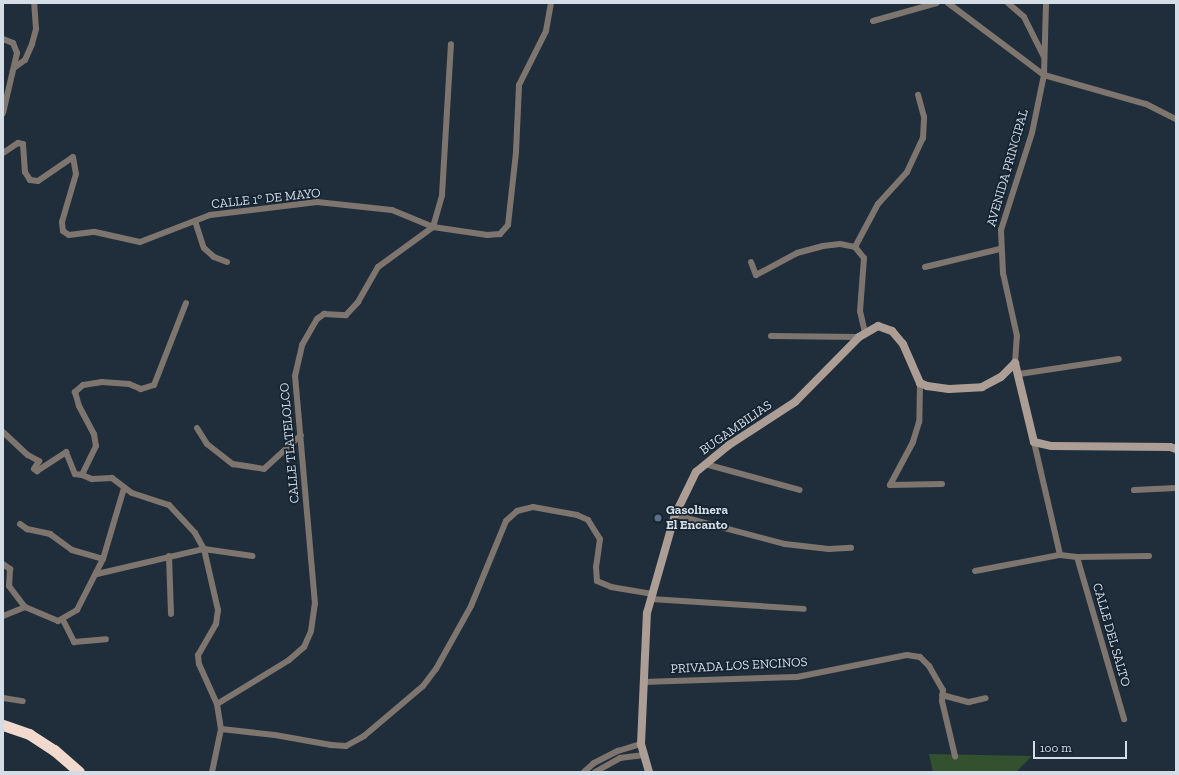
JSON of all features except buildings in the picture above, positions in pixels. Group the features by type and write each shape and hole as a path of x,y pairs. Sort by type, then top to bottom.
{"highway":[{"path":"3,725 28,734 63,758 79,772"}],"main road":[{"name":"BUGAMBILIAS","path":"649,772 641,744 642,682 647,613 675,514 688,485 696,472 729,445 795,402 862,335 878,326 892,331 902,344 920,383"},
{"path":"920,383 949,389 982,387 1001,377 1015,363 1019,374 1034,442 1052,446 1170,447 1176,450"}],"street":[{"path":"15,67 25,60 32,44 36,29 34,3"},
{"path":"451,44 442,195 432,227 487,235 500,234 508,225 516,152 516,110 519,85 546,31 551,3"},
{"path":"873,22 937,3"},
{"path":"948,3 1044,75 1146,104 1176,119"},
{"path":"1008,3 1024,17 1045,58"},
{"name":"AVENIDA PRINCIPAL","path":"1015,363 1017,336 1000,249 1001,230 1032,133 1044,75 1046,3"},
{"path":"3,40 12,43 17,53 3,114"},
{"path":"855,247 878,204 907,172 924,138 924,117 918,95"},
{"name":"CALLE 1° DE MAYO","path":"3,153 18,143 23,144 26,172 30,180 38,181 73,157 76,174 62,222 63,231 69,235 95,232 140,242 210,215 316,202 392,210 432,227"},
{"path":"195,221 204,248 214,257 227,262"},
{"name":"CALLE TLATELOLCO","path":"217,704 289,660 304,647 310,631 315,604 295,376 302,345 316,321 324,314 346,315 358,302 378,267 432,227"},
{"path":"751,262 756,276 797,253 828,245 855,247 864,258 860,311 862,335 771,336"},
{"path":"925,267 1000,249"},
{"path":"82,475 96,446 94,434 79,406 75,392 84,385 102,382 129,384 141,389 154,385 186,303"},
{"path":"1019,374 1119,359"},
{"path":"920,383 919,422 913,442 890,485 942,484"},
{"path":"197,428 207,444 232,464 264,469 301,435"},
{"path":"3,432 28,455 39,461 34,469 37,471 66,452 75,474 92,479 112,478 132,493 169,505 195,533 204,549 218,610 216,624 198,655 199,664 217,704 220,729 212,772"},
{"path":"1034,442 1060,555"},
{"path":"705,464 800,490"},
{"path":"3,564 10,569 9,586 25,607 58,621 63,620 77,610 97,574 103,559 124,488"},
{"path":"1134,490 1176,488"},
{"path":"220,729 275,735 331,745 346,746 364,736 423,686 436,669 470,606 506,521 517,511 533,506 571,513 588,520 600,539 596,567 597,581 611,587 652,596 804,609"},
{"path":"675,514 785,544 829,549 851,548"},
{"path":"20,524 26,529 50,534 72,550 103,559"},
{"path":"97,574 204,549 252,556"},
{"path":"975,571 1060,555 1077,557 1149,556"},
{"path":"169,556 171,614"},
{"name":"CALLE DEL SALTO","path":"1077,557 1124,719"},
{"path":"3,616 25,607"},
{"path":"63,620 74,642 106,639"},
{"name":"PRIVADA LOS ENCINOS","path":"642,682 797,677 907,655 920,657 929,666 939,679 942,695"},
{"path":"955,756 942,702 942,695 969,702 986,698"},
{"path":"3,698 23,701"},
{"path":"584,772 594,763 618,751 641,744"},
{"path":"595,772 620,758 644,755"}],"green space":[{"path":"929,754 1032,756 1016,772 933,772"}],"place":[{"name":"Gasolinera El Encanto","path":"658,518"}]}
